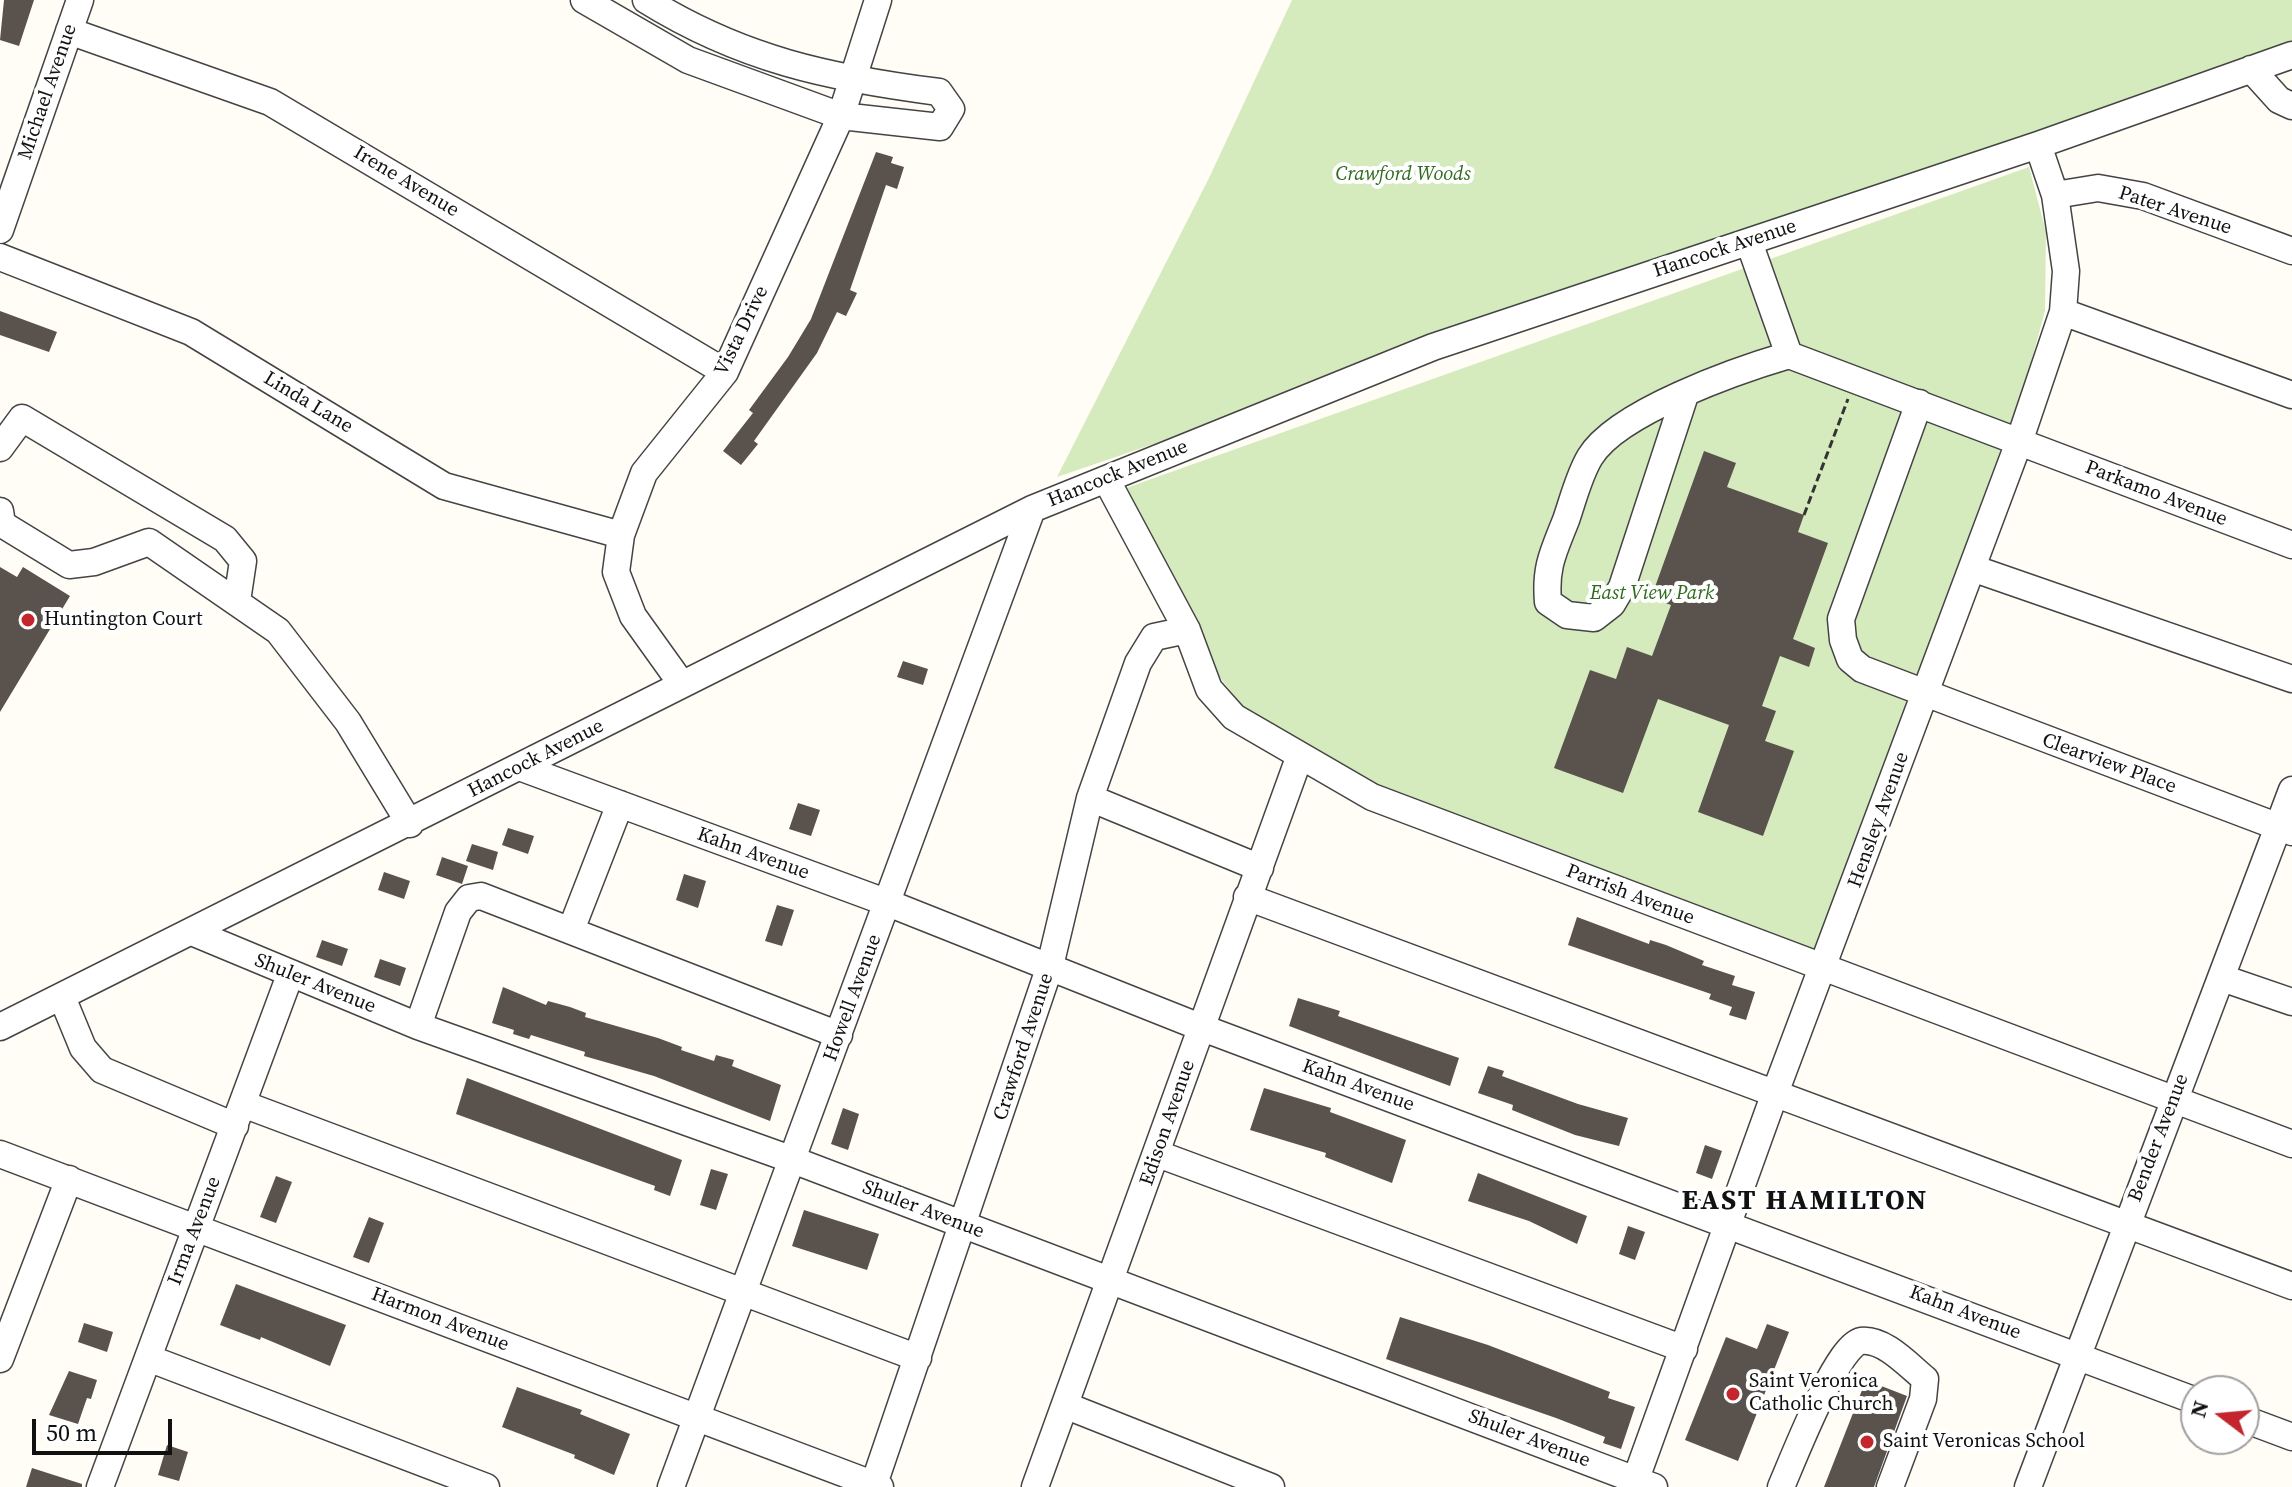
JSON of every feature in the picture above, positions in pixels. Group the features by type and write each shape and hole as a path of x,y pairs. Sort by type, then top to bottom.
{"street":[{"name":"Michael Avenue","path":"0,230 80,0"},
{"path":"584,0 688,60 841,116 940,127 951,109 939,92 852,81 740,50 687,26 646,0"},
{"name":"Vista Drive","path":"681,683 633,616 616,572 621,535 644,473 725,372 841,116 878,0"},
{"name":"Irene Avenue","path":"69,31 270,102 725,372"},
{"name":"Hancock Avenue","path":"0,1027 522,768 681,683 1032,509 1433,347 1699,255 1749,242 2038,145 2292,55"},
{"path":"2251,69 2279,100 2292,106"},
{"name":"Hensley Avenue","path":"1641,1485 1684,1349 1775,1093 1926,696 2063,312 2066,271 2055,195 2038,145"},
{"name":"Pater Avenue","path":"2055,195 2098,188 2143,196 2292,251"},
{"path":"1685,395 1622,587 1612,604 1594,618 1567,615 1548,602 1546,573 1590,457 1615,428 1685,395 1734,372 1789,355 1749,242"},
{"name":"Linda Lane","path":"0,257 191,332 444,486 621,535"},
{"path":"2063,312 2292,395"},
{"name":"Parkamo Avenue","path":"1789,355 2292,545"},
{"name":"Clearview Place","path":"1919,403 1841,619 1843,640 1850,659 1862,669 1926,696 2284,829"},
{"path":"0,448 22,418 225,539 243,561 237,601"},
{"name":"Parrish Avenue","path":"1106,479 1187,630 1209,689 1234,717 1299,758 1372,797 2292,1144"},
{"name":"Howell Avenue","path":"671,1487 1032,509"},
{"path":"0,511 2,524 69,565 94,562 149,542 278,631 348,722 410,824"},
{"path":"1972,568 2292,679"},
{"name":"Crawford Avenue","path":"876,1486 1050,966 1090,798 1138,663 1154,637 1187,630"},
{"name":"Edison Avenue","path":"1035,1487 1067,1406 1158,1154 1200,1027 1299,758"},
{"name":"Kahn Avenue","path":"522,768 888,903 1200,1027 1730,1223 2180,1395"},
{"name":"Bender Avenue","path":"2032,1486 2174,1098 2284,829 2292,790"},
{"path":"1090,798 1260,868"},
{"path":"571,930 620,804"},
{"path":"418,1026 458,912 469,898 481,896 839,1035"},
{"path":"1247,897 2292,1286"},
{"name":"Shuler Avenue","path":"192,932 418,1026 793,1160 1641,1485"},
{"name":"Irma Avenue","path":"102,1486 290,975"},
{"path":"2222,978 2292,1002"},
{"path":"62,997 83,1048 102,1070 745,1291 918,1358"},
{"name":"Harmon Avenue","path":"0,1154 876,1486"},
{"path":"1158,1154 1684,1349"},
{"path":"0,1359 8,1316 69,1179"},
{"path":"1781,1487 1830,1381 1851,1346 1859,1341 1882,1346 1925,1379 1923,1399 1890,1487"},
{"path":"148,1358 486,1487"},
{"path":"1067,1406 1271,1487"},
{"path":"2260,1425 2292,1437"}],"path":[{"path":"1804,515 1855,379"}],"green space":[{"name":"Crawford Woods","path":"1292,0 2292,0 2292,55 1057,477 1209,178"},
{"name":"East View Park","path":"2029,167 2046,232 2045,311 2025,384 1814,953 1376,785 1247,712 1218,675 1126,488"}],"building":[{"path":"4,0 34,0 19,46 0,40"},
{"path":"876,152 893,157 891,163 904,167 897,189 886,185 850,290 857,293 846,316 837,312 817,353 754,441 758,444 741,465 723,451 753,413 749,410 811,319"},
{"path":"0,311 57,332 49,352 0,335"},
{"path":"1704,451 1736,463 1727,487 1804,515 1798,532 1828,543 1793,639 1815,648 1809,667 1780,656 1762,706 1776,711 1765,741 1794,751 1763,836 1698,812 1729,725 1658,699 1623,793 1554,768 1590,670 1616,679 1627,647 1652,656 1671,605 1651,598"},
{"name":"Huntington Court","path":"0,567 17,577 23,567 70,596 0,712"},
{"path":"903,661 928,669 923,685 897,677"},
{"path":"798,803 820,810 811,836 789,829"},
{"path":"508,828 534,836 528,854 502,845"},
{"path":"472,844 498,852 493,870 466,861"},
{"path":"442,857 468,866 462,884 436,875"},
{"path":"384,872 410,881 404,899 378,890"},
{"path":"684,874 706,881 698,908 676,900"},
{"path":"777,905 794,910 782,946 765,941"},
{"path":"1577,917 1649,944 1650,940 1666,945 1704,961 1702,965 1735,976 1732,985 1755,992 1746,1020 1729,1015 1732,1007 1709,999 1711,994 1568,945"},
{"path":"322,940 348,949 342,966 316,957"},
{"path":"380,959 406,968 400,986 374,977"},
{"path":"503,987 546,1005 548,1001 570,1007 586,1013 585,1017 658,1038 714,1061 716,1055 734,1060 732,1066 781,1085 770,1121 654,1076 584,1056 585,1052 531,1035 529,1039 513,1034 514,1030 492,1023"},
{"path":"1298,998 1340,1011 1338,1016 1459,1058 1450,1086 1289,1026"},
{"path":"1488,1066 1504,1071 1502,1076 1578,1104 1628,1118 1619,1146 1575,1135 1512,1110 1513,1105 1478,1093"},
{"path":"467,1078 682,1160 670,1196 654,1190 655,1186 456,1114"},
{"path":"1264,1088 1331,1108 1330,1112 1406,1140 1392,1183 1325,1157 1326,1153 1250,1130"},
{"path":"843,1108 859,1114 848,1150 831,1144"},
{"path":"1705,1145 1722,1151 1712,1179 1696,1173"},
{"path":"711,1169 728,1174 716,1210 700,1205"},
{"path":"1478,1173 1587,1216 1577,1244 1529,1221 1468,1201"},
{"path":"276,1176 292,1182 276,1223 260,1217"},
{"path":"804,1210 879,1234 867,1270 792,1246"},
{"path":"369,1217 384,1223 369,1263 353,1257"},
{"path":"1628,1226 1645,1232 1635,1260 1619,1254"},
{"path":"236,1284 346,1325 330,1366 261,1337 260,1340 220,1325"},
{"path":"1400,1317 1488,1345 1610,1392 1608,1398 1635,1407 1621,1449 1603,1443 1605,1437 1556,1418 1386,1359"},
{"path":"84,1323 113,1332 107,1352 78,1342"},
{"name":"Saint Veronica Catholic Church","path":"1767,1324 1789,1332 1738,1461 1685,1440 1726,1337 1757,1349"},
{"path":"69,1371 97,1380 78,1424 49,1415"},
{"name":"Saint Veronicas School","path":"1866,1380 1907,1396 1874,1487 1824,1487"},
{"path":"517,1387 582,1410 580,1414 630,1434 614,1475 574,1458 575,1455 502,1427"},
{"path":"167,1445 188,1452 179,1481 158,1475"},
{"path":"32,1468 82,1484 82,1487 26,1487"}],"place":[{"name":"Huntington Court","path":"28,620"},
{"name":"Saint Veronica Catholic Church","path":"1733,1394"},
{"name":"Saint Veronicas School","path":"1867,1442"}],"district":[{"name":"EAST HAMILTON","path":"1805,1202"}]}
